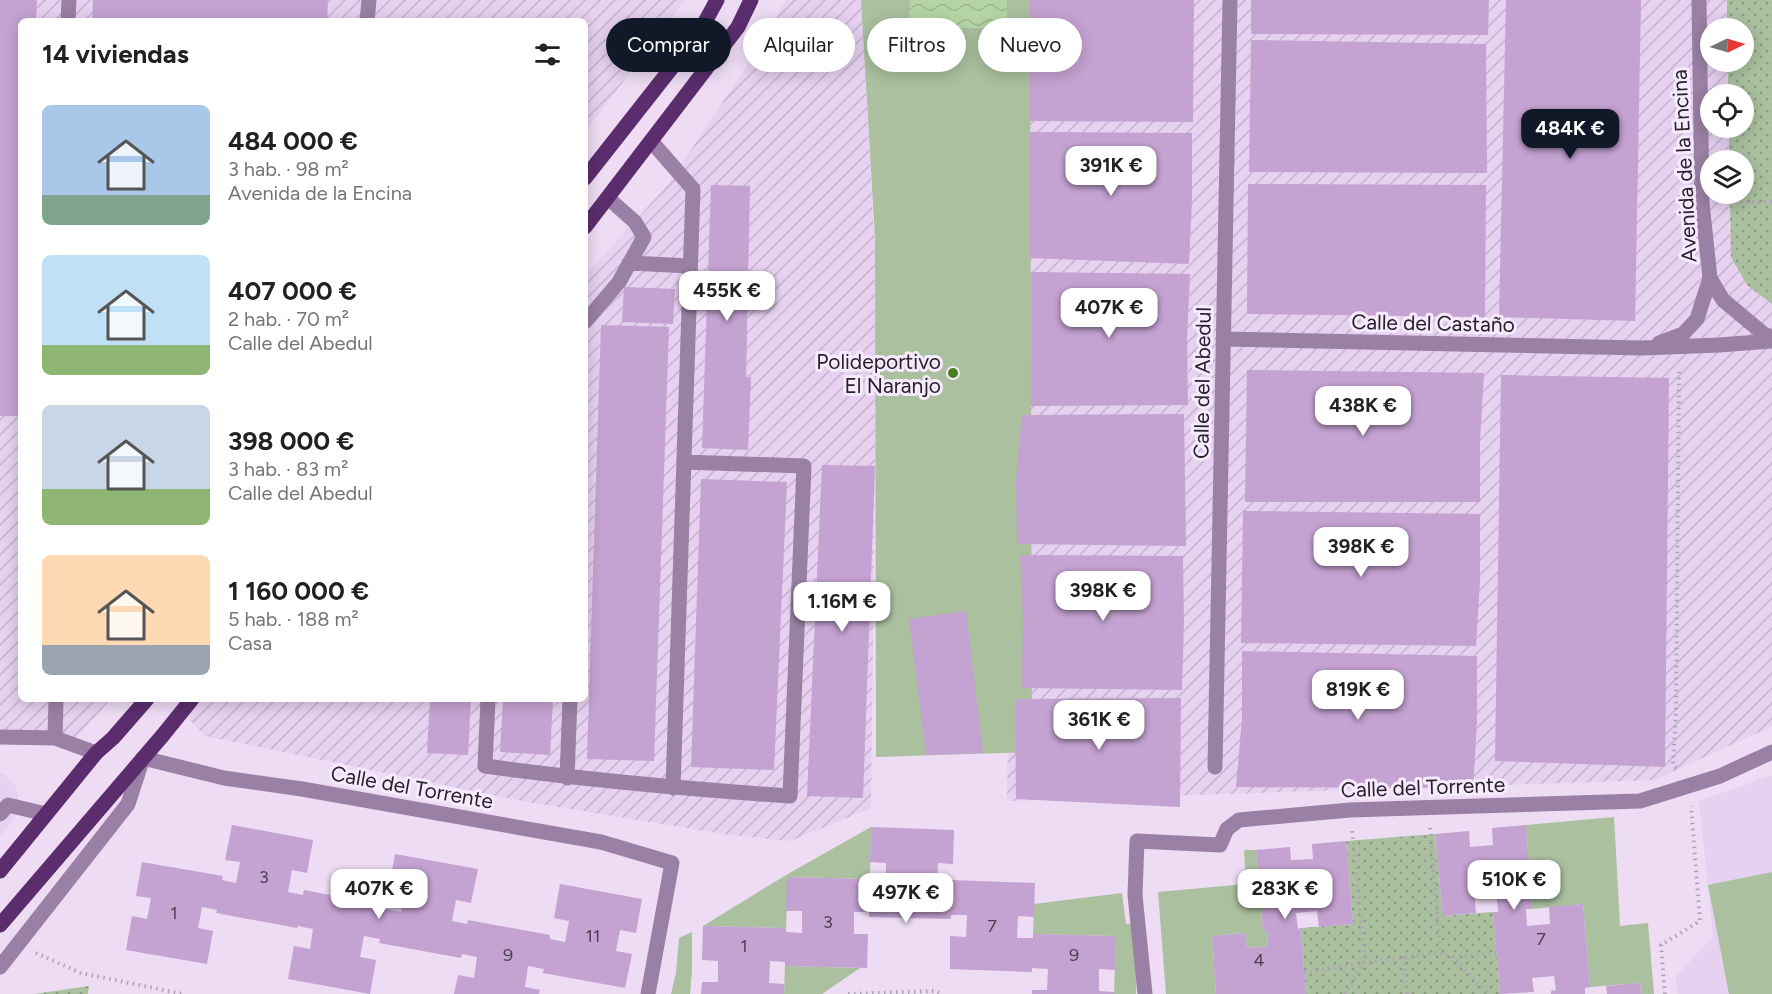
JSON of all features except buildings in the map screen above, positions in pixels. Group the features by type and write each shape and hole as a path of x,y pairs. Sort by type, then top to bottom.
{"main road":[{"path":"588,174 699,33 717,0"},
{"path":"588,223 738,27 751,0"},
{"path":"0,871 96,753 113,738 144,702"},
{"path":"0,925 190,702"}],"street":[{"path":"68,18 69,0"},
{"path":"367,18 369,0"},
{"name":"Calle del Abedul","path":"1215,767 1230,0"},
{"name":"Avenida de la Encina","path":"1700,0 1701,150"},
{"path":"651,141 693,189 673,788"},
{"path":"588,318 619,282 644,237 635,222 608,198"},
{"name":"Avenida de la Encina","path":"1702,204 1710,278 1723,300 1772,339"},
{"path":"630,263 690,266"},
{"name":"Calle del Castaño","path":"1642,348 1683,334 1697,319 1710,278"},
{"name":"Calle del Castaño","path":"1223,339 1642,348 1772,339"},
{"path":"488,702 485,766 673,788 790,796 804,466 684,462"},
{"path":"55,738 56,702"},
{"path":"567,777 570,702"},
{"path":"0,736 55,738 96,753"},
{"name":"Calle del Torrente","path":"1145,994 1136,895 1137,841 1220,845 1227,829 1239,820 1350,810 1640,801 1720,776 1772,752"},
{"path":"0,967 128,804 143,758"},
{"name":"Calle del Torrente","path":"143,758 224,778 302,789 601,842 672,863 648,994"},
{"path":"0,814 8,805 46,814"}],"path":[{"path":"1754,202 1772,202"},
{"path":"1673,765 1676,709 1680,347"},
{"path":"1665,994 1661,945 1700,921 1690,785"},
{"path":"1428,807 1440,953"},
{"path":"1345,994 1365,962 1350,810"},
{"path":"18,945 81,973 183,994"},
{"path":"1304,973 1365,962 1440,953 1453,957 1496,953"},
{"path":"1404,957 1407,994"},
{"path":"1453,957 1488,994"},
{"path":"849,994 934,991 941,994"}],"shaded area":[{"path":"0,0 685,0 671,18 606,18 606,72 630,72 588,128 588,18 18,18 18,702 108,702 76,738 0,731"},
{"path":"786,0 861,0 875,251 871,808 791,841 730,835 527,802 205,736 182,712 192,702 588,702 588,272 666,187 743,72 855,72 855,18 776,18"},
{"name":"Polideportivo El Naranjo","path":"861,0 1030,0 1030,18 978,18 978,72 1030,72 1032,752 876,757 875,238"},
{"path":"1016,0 1772,0 1772,726 1655,780 1007,801 1015,72 1082,72 1082,18 1016,18"},
{"path":"1727,0 1772,0 1772,304 1747,285 1731,257 1730,204 1754,204 1754,150 1729,150 1729,138 1754,138 1754,84 1728,84 1728,72 1754,72 1754,18 1727,18"},
{"path":"0,772 15,785 19,804 16,816 0,836"},
{"path":"1772,775 1772,994 1677,994 1676,976 1713,936 1699,801"},
{"path":"1614,817 1620,926 1648,923 1654,994 1641,994 1640,983 1590,987 1583,904 1532,909 1526,825"},
{"path":"871,827 870,879 788,877 786,928 703,926 786,875"},
{"path":"1435,834 1443,916 1493,912 1500,994 1306,994 1301,928 1353,924 1346,841"},
{"path":"1244,850 1256,850 1263,931 1267,931 1268,946 1247,948 1245,933 1212,936 1216,994 1166,994 1158,892 1246,884"},
{"path":"1772,872 1772,994 1729,994 1708,885"},
{"path":"1122,893 1126,924 1137,923 1136,994 1114,994 1116,936 1033,934 1034,904"},
{"path":"692,932 690,994 671,994 676,973 679,938"},
{"path":"785,966 860,968 822,994 784,994"},
{"path":"89,986 88,994 34,994"}],"water":[{"path":"910,0 1007,0 1007,18 978,18 978,28 966,28 966,18 909,18"}],"place":[{"name":"Polideportivo El Naranjo","path":"953,373"}]}
